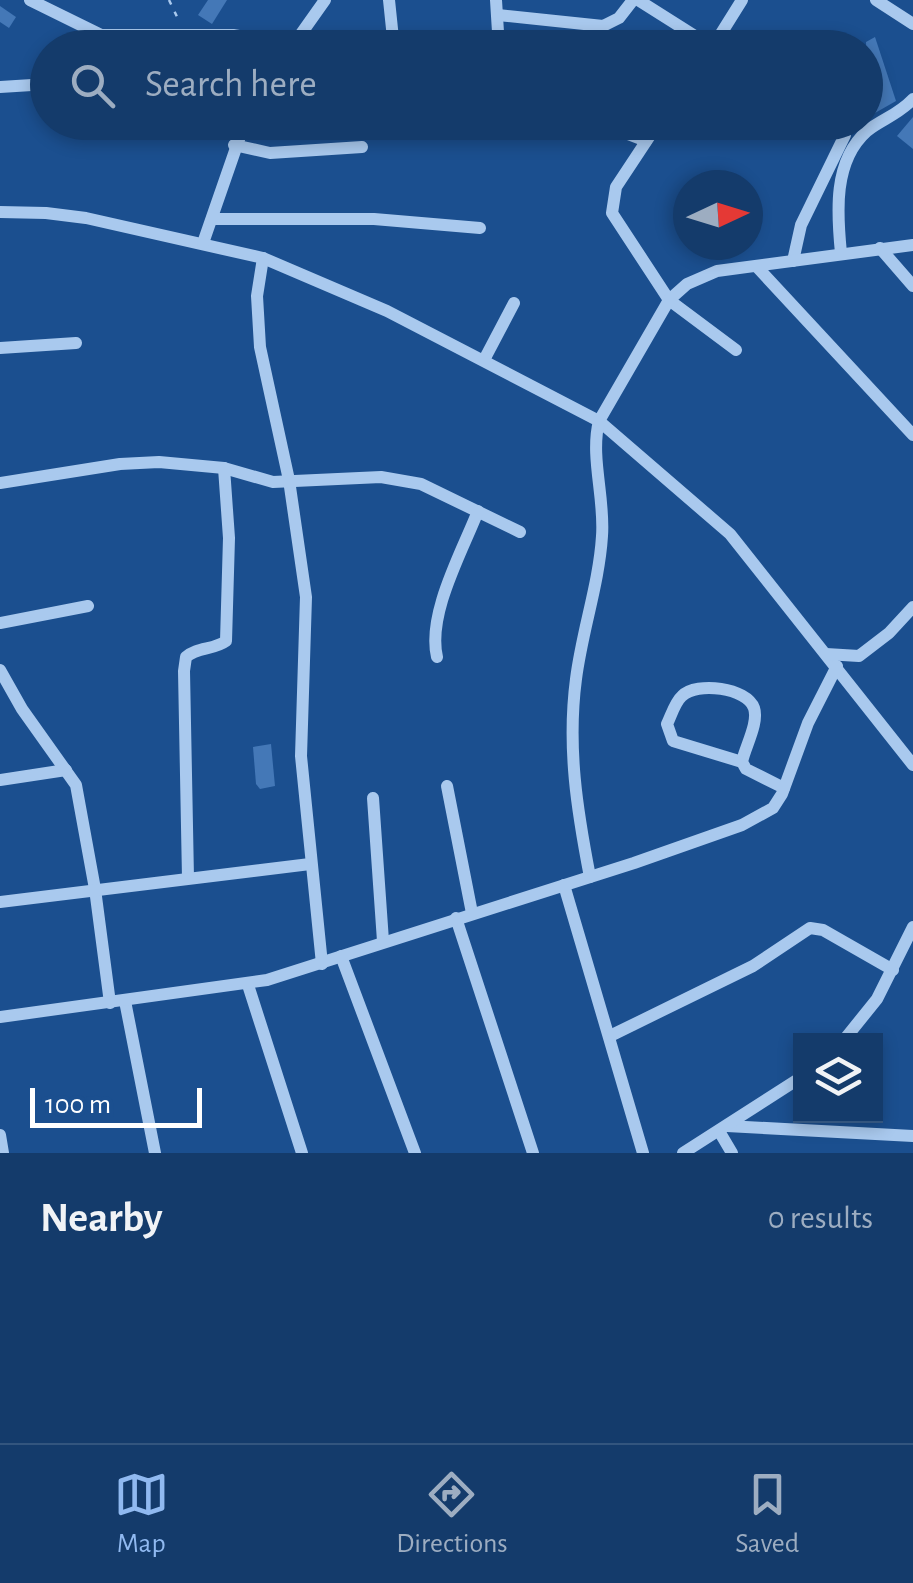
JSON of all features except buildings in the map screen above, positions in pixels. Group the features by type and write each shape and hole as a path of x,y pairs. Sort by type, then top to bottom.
{"street":[{"path":"30,0 89,30"},
{"path":"304,30 325,0"},
{"path":"389,0 392,30"},
{"path":"496,0 498,30"},
{"path":"498,15 603,26 619,18 636,0 685,30"},
{"path":"723,30 742,0"},
{"path":"876,0 913,24"},
{"path":"0,87 30,85"},
{"path":"883,123 913,99"},
{"path":"204,243 236,140"},
{"path":"643,140 646,141 616,187 612,214 670,300 736,350"},
{"path":"793,261 801,225 838,140"},
{"path":"841,254 836,206 842,174 860,140"},
{"path":"234,144 270,153 362,147"},
{"path":"0,212 46,212 86,218 264,258 387,311 599,421 730,534 913,764"},
{"path":"212,219 374,219 480,228"},
{"path":"590,877 575,799 572,725 580,651 602,537 596,440 599,421 670,300 701,277 716,271 913,245"},
{"path":"880,248 913,286"},
{"path":"264,258 256,319 289,480 306,597 300,756 322,964"},
{"path":"757,267 913,435"},
{"path":"484,360 514,304"},
{"path":"0,348 76,343"},
{"path":"0,483 120,464 159,462 224,468 266,482 380,477 420,484 520,532"},
{"path":"188,878 184,671 186,657 192,652 217,648 226,641 229,538 224,468"},
{"path":"437,657 433,642 436,618 478,511"},
{"path":"0,623 88,606"},
{"path":"826,654 859,656 889,633 913,607"},
{"path":"0,1017 248,984 322,964 742,825 772,808 838,666"},
{"path":"0,670 80,795 110,1003"},
{"path":"742,762 755,715 748,699 711,686 696,688 680,697 666,724 673,741 742,762 746,769 784,788"},
{"path":"0,780 66,770"},
{"path":"448,786 472,913"},
{"path":"373,798 383,941"},
{"path":"0,902 310,864"},
{"path":"564,886 643,1153"},
{"path":"456,918 533,1153"},
{"path":"850,1033 866,1016 894,970 913,927"},
{"path":"610,1036 753,966 810,928 823,930 894,970"},
{"path":"341,956 415,1153"},
{"path":"248,984 302,1153"},
{"path":"125,1001 155,1153"},
{"path":"683,1153 793,1083"},
{"path":"723,1128 913,1136"},
{"path":"723,1128 732,1153"},
{"path":"0,1135 4,1153"}],"path":[{"path":"168,0 186,30"}]}
